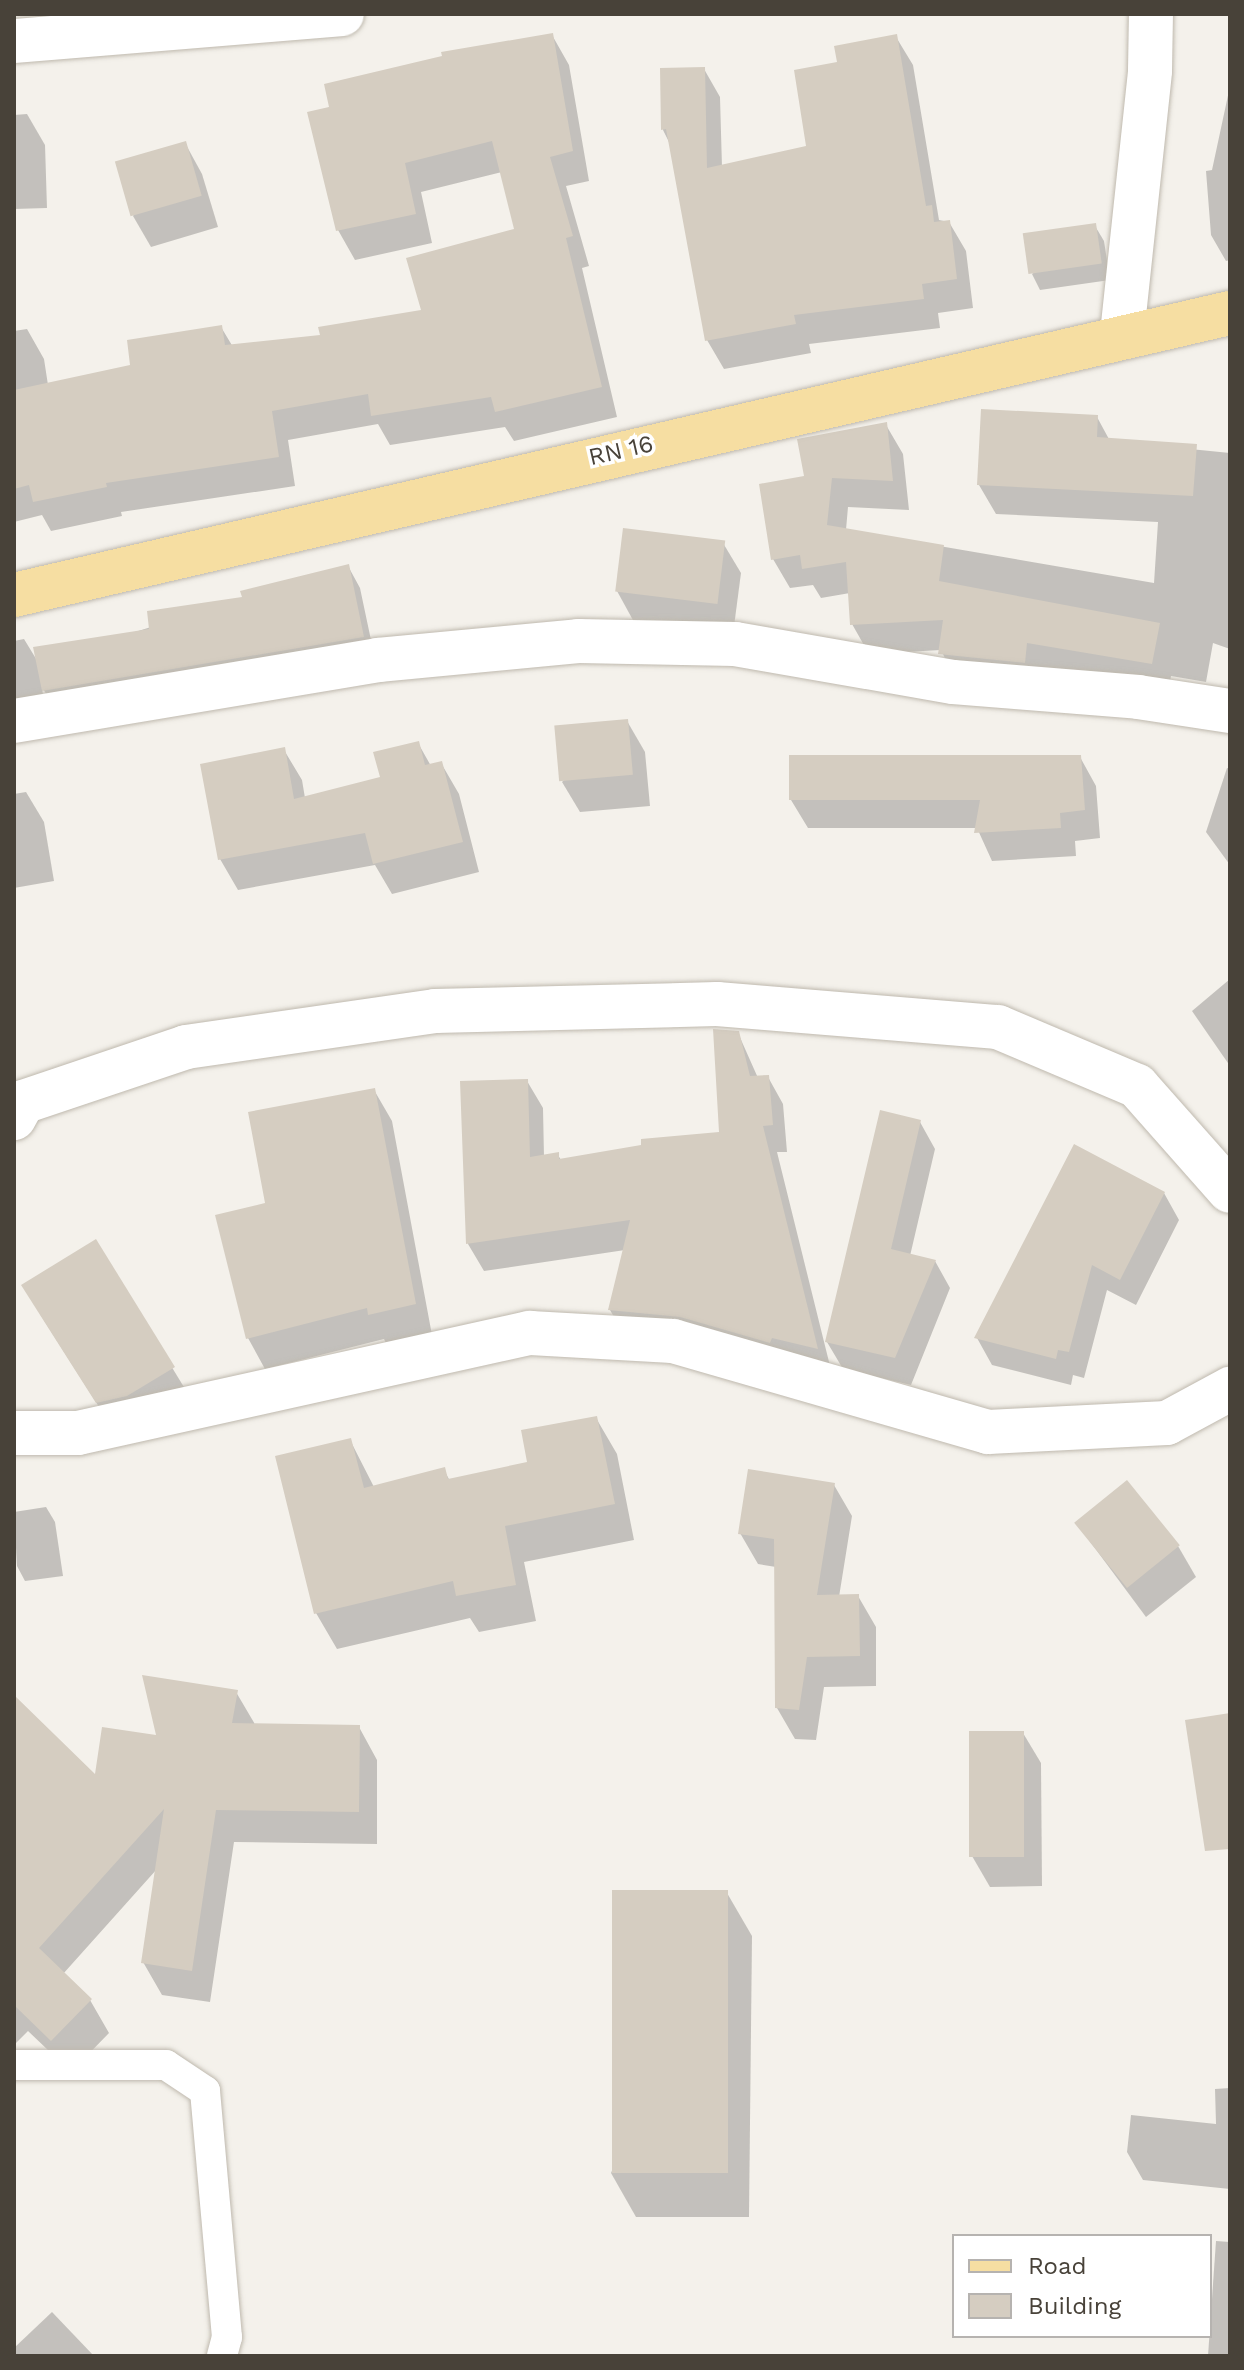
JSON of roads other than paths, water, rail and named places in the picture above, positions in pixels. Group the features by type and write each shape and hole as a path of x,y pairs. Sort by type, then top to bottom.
{"main road":[{"name":"RN 16","path":"14,595 1122,334 1230,313"}],"street":[{"path":"14,41 342,14"},
{"path":"1122,334 1150,70 1151,14"},
{"path":"14,721 378,660 578,641 735,644 953,682 1138,697 1230,711"},
{"path":"17,1104 186,1047 435,1011 717,1004 998,1027 1137,1086 1230,1191"},
{"path":"14,1433 78,1433 530,1333 673,1341 988,1432 1167,1423 1230,1389"}],"lane":[{"path":"14,2065 166,2065 205,2091 227,2337 222,2356"}]}
